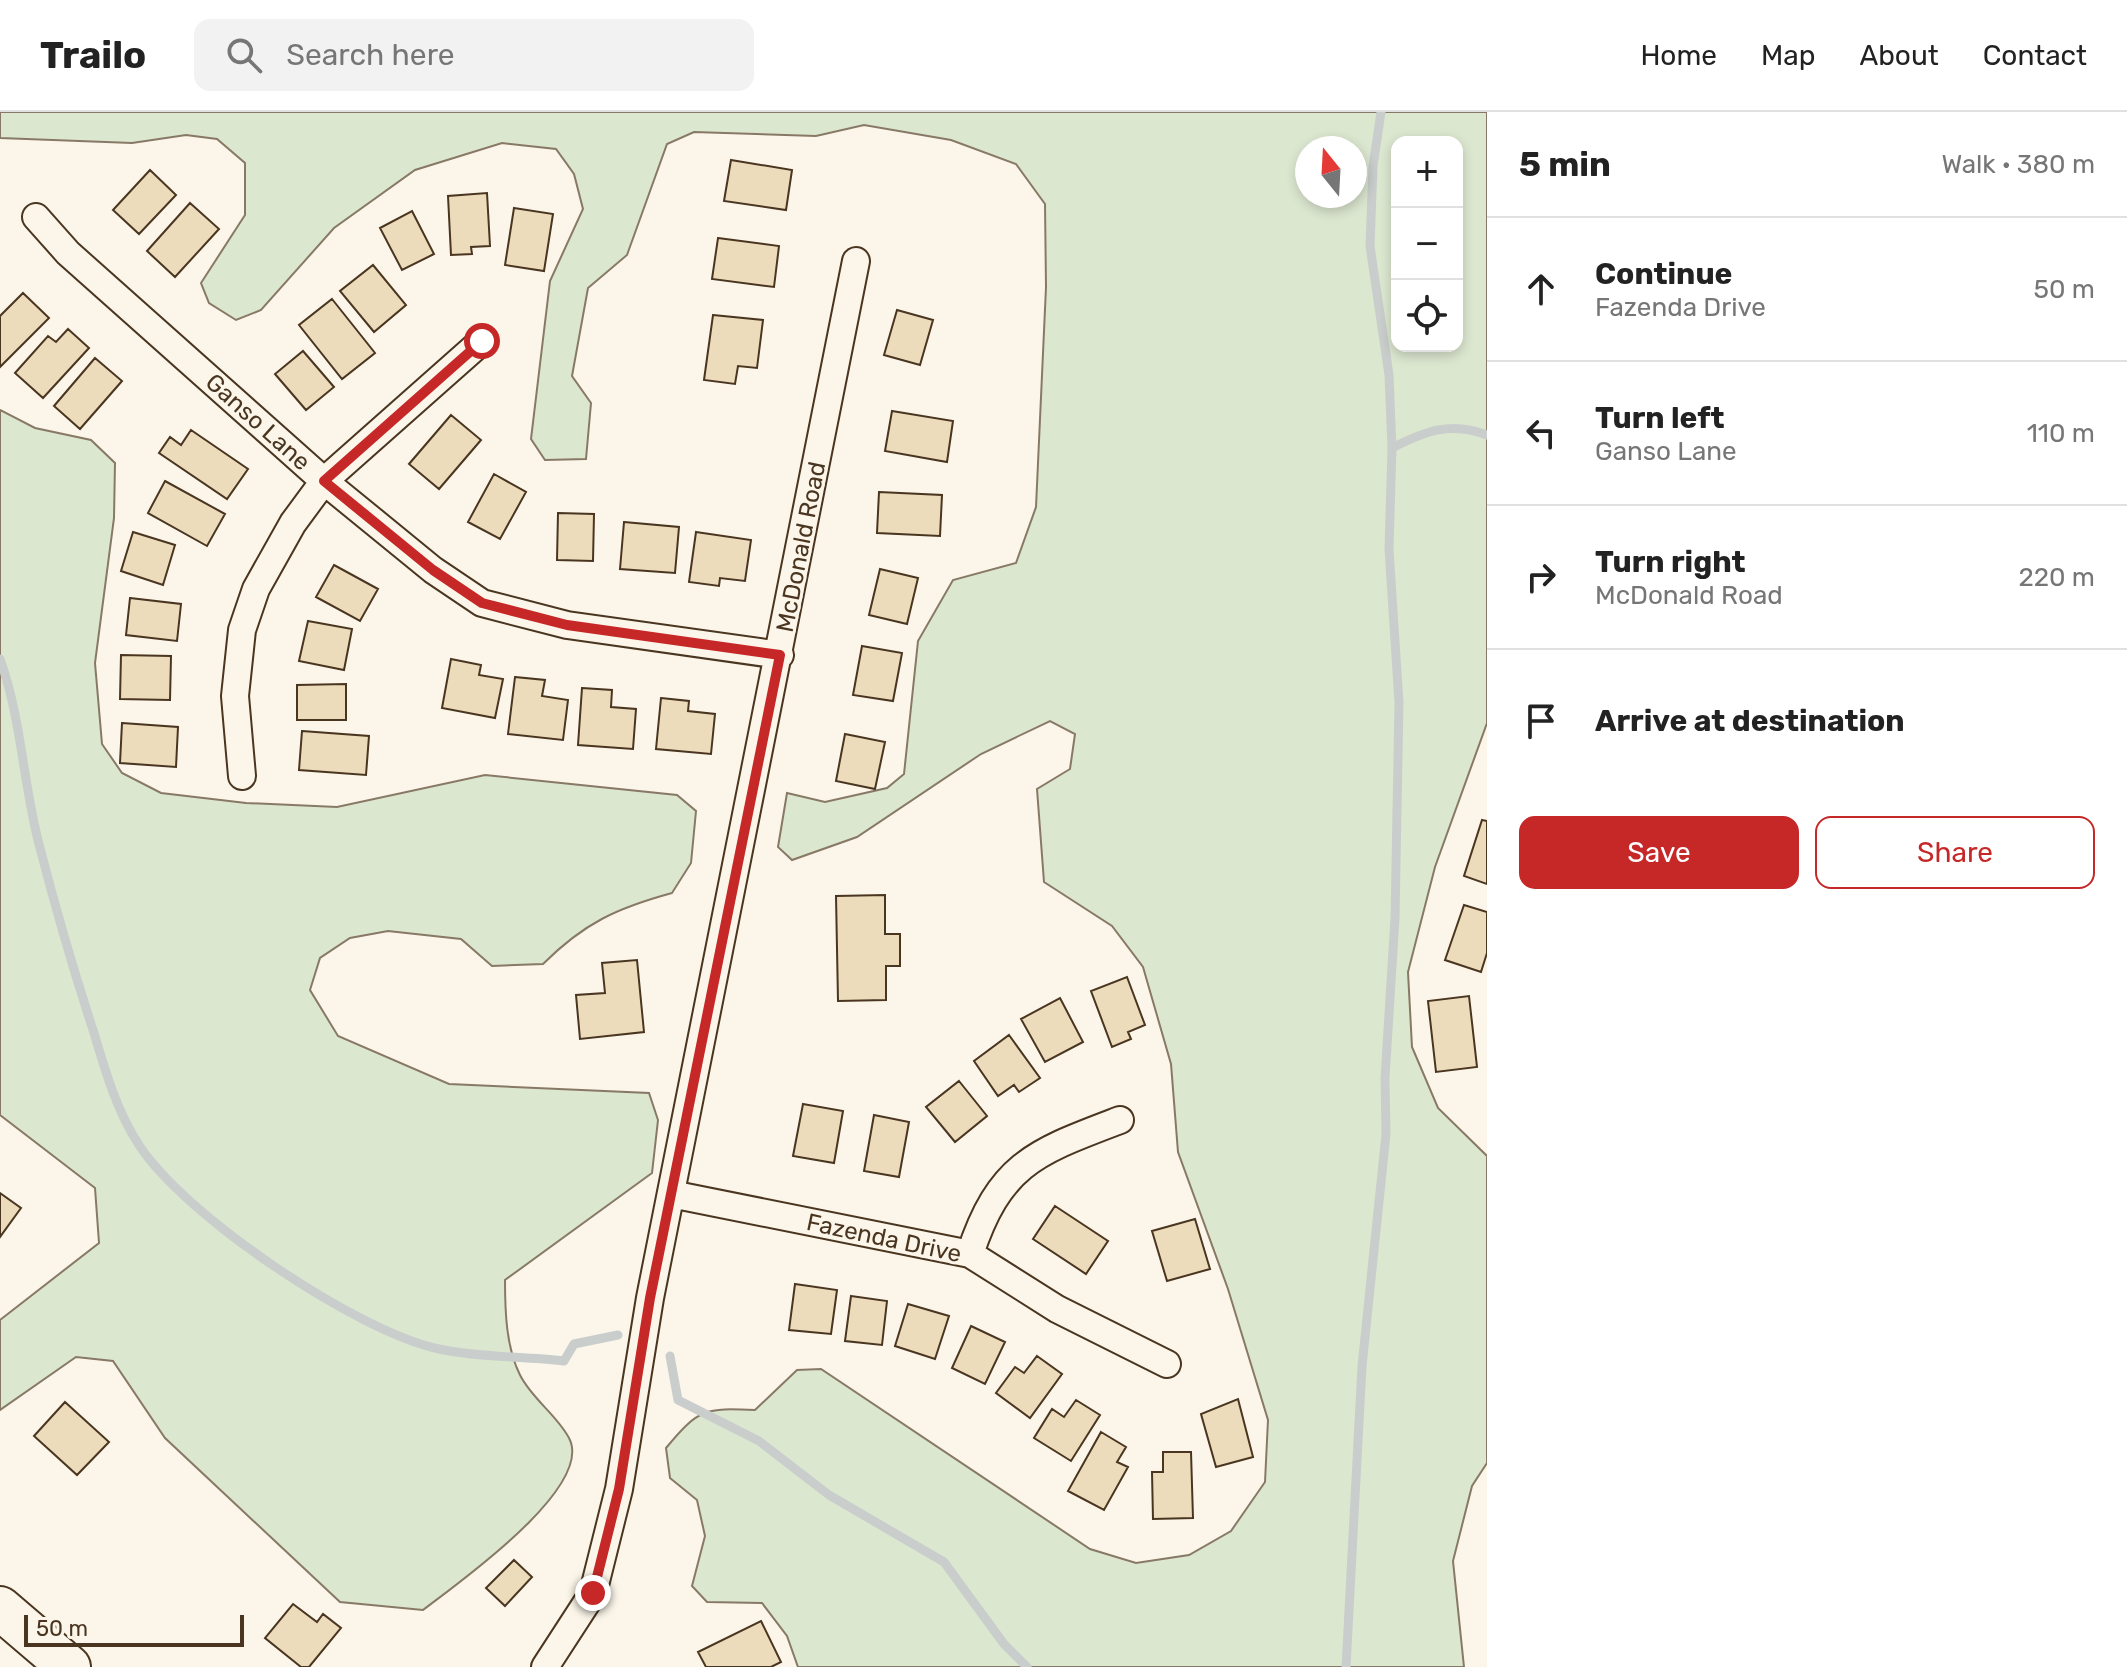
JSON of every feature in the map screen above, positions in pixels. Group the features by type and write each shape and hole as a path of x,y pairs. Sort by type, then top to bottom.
{"main road":[{"path":"0,1608 69,1667"}],"street":[{"name":"Ganso Lane","path":"36,217 68,253 324,481 433,570 482,603 567,625 780,655"},
{"name":"McDonald Road","path":"545,1667 593,1593 619,1489 671,1194 856,261"},
{"path":"242,776 235,696 242,630 256,589 270,562 293,523 324,481 482,341"},
{"path":"970,1254 992,1201 1021,1164 1064,1141 1120,1120"},
{"name":"Fazenda Drive","path":"671,1194 970,1254 1057,1309 1167,1364"}],"green space":[{"path":"0,112 1487,112 1487,723 1435,867 1408,972 1412,1047 1438,1108 1487,1156 1487,1463 1472,1486 1453,1561 1464,1667 798,1667 787,1636 762,1603 707,1602 692,1586 705,1536 697,1500 670,1478 666,1448 687,1425 704,1413 725,1409 755,1410 797,1370 821,1369 1090,1549 1136,1563 1189,1555 1231,1531 1265,1482 1268,1420 1228,1289 1178,1152 1171,1064 1143,967 1112,926 1044,882 1037,789 1070,769 1075,734 1050,721 981,754 857,837 792,860 778,847 787,793 825,802 887,788 904,774 918,641 953,580 1016,563 1036,507 1046,287 1045,204 1016,164 951,140 864,125 816,136 694,132 667,144 627,255 588,288 572,376 591,403 586,459 545,460 531,439 550,281 583,209 574,174 556,149 502,143 415,170 334,228 261,310 236,320 209,303 201,283 245,215 245,163 217,139 186,135 132,143 0,138"},
{"path":"0,410 35,428 91,440 115,463 114,518 95,663 102,744 122,773 161,793 246,803 337,807 485,775 677,795 696,811 691,863 672,893 618,911 587,927 543,964 492,966 461,939 388,931 350,938 320,958 310,990 338,1036 449,1084 649,1093 658,1120 652,1173 505,1280 507,1329 515,1364 525,1384 569,1438 572,1458 562,1482 519,1532 423,1610 340,1602 165,1438 113,1361 76,1357 0,1410 0,1320 99,1243 95,1188 0,1115"}],"building":[{"path":"731,160 792,170 786,210 724,201"},
{"path":"150,170 176,195 139,234 113,210"},
{"path":"487,193 490,246 471,247 472,254 451,255 448,196"},
{"path":"190,203 219,229 175,277 147,251"},
{"path":"514,208 553,214 544,271 505,265"},
{"path":"412,211 434,254 402,270 380,228"},
{"path":"718,238 779,246 774,287 712,279"},
{"path":"373,265 406,305 374,332 340,291"},
{"path":"23,293 49,318 0,367 0,316"},
{"path":"332,299 375,353 342,379 299,325"},
{"path":"897,310 933,320 920,365 884,355"},
{"path":"713,315 763,320 757,368 738,366 735,384 704,380"},
{"path":"68,329 89,348 43,398 15,373 48,336 56,342"},
{"path":"303,351 334,387 306,410 275,374"},
{"path":"95,358 122,381 80,429 54,406"},
{"path":"892,411 953,421 947,462 885,451"},
{"path":"451,415 481,440 439,489 409,464"},
{"path":"191,430 248,469 227,499 159,453 170,437 181,445"},
{"path":"494,474 526,492 500,539 468,522"},
{"path":"165,481 225,514 207,546 148,513"},
{"path":"879,492 942,495 940,536 877,533"},
{"path":"558,513 594,514 593,561 557,560"},
{"path":"624,522 679,527 675,573 620,569"},
{"path":"133,532 175,545 163,585 121,571"},
{"path":"696,532 751,540 745,581 720,578 719,586 689,582"},
{"path":"334,565 378,589 360,621 316,597"},
{"path":"880,569 918,578 907,624 869,615"},
{"path":"130,598 181,604 177,641 126,635"},
{"path":"308,621 352,629 344,670 299,661"},
{"path":"862,646 902,653 893,701 853,695"},
{"path":"121,655 171,656 170,700 120,699"},
{"path":"451,659 481,665 479,675 503,679 495,718 442,708"},
{"path":"515,677 545,680 542,696 568,700 563,740 508,734"},
{"path":"346,684 346,720 297,720 297,685"},
{"path":"582,688 612,690 611,707 636,709 633,749 578,745"},
{"path":"661,698 689,701 688,711 715,714 711,754 656,749"},
{"path":"122,723 178,727 176,767 120,763"},
{"path":"302,731 369,736 366,775 299,770"},
{"path":"845,734 885,742 875,789 836,781"},
{"path":"1482,820 1487,821 1487,884 1464,876"},
{"path":"885,895 885,934 900,934 900,966 886,966 886,1000 838,1001 836,896"},
{"path":"1464,905 1487,912 1487,953 1481,972 1445,960"},
{"path":"637,960 644,1032 580,1039 576,995 605,993 602,963"},
{"path":"1127,977 1145,1025 1128,1032 1131,1039 1112,1047 1091,991"},
{"path":"1469,996 1477,1067 1436,1072 1428,1001"},
{"path":"1060,998 1083,1042 1045,1062 1021,1019"},
{"path":"1009,1035 1040,1078 1019,1092 1014,1085 998,1096 974,1061"},
{"path":"959,1081 987,1116 955,1142 926,1107"},
{"path":"803,1104 843,1111 834,1163 793,1156"},
{"path":"874,1115 909,1122 899,1177 864,1171"},
{"path":"0,1193 21,1208 0,1237"},
{"path":"1055,1206 1108,1241 1086,1274 1033,1239"},
{"path":"1195,1219 1210,1269 1167,1281 1152,1231"},
{"path":"795,1284 837,1290 831,1334 789,1330"},
{"path":"851,1296 887,1301 882,1345 845,1341"},
{"path":"908,1304 949,1316 935,1359 895,1346"},
{"path":"971,1326 1005,1342 985,1384 952,1368"},
{"path":"1037,1356 1062,1374 1030,1418 996,1393 1015,1367 1024,1373"},
{"path":"1238,1399 1253,1457 1216,1467 1201,1414"},
{"path":"1076,1400 1100,1415 1071,1461 1034,1438 1052,1409 1064,1417"},
{"path":"65,1402 109,1442 77,1475 34,1436"},
{"path":"1101,1432 1126,1447 1117,1462 1128,1467 1104,1510 1068,1491"},
{"path":"1163,1452 1191,1452 1193,1518 1153,1519 1152,1472 1163,1472"},
{"path":"514,1560 532,1577 505,1606 486,1588"},
{"path":"293,1604 317,1622 323,1614 341,1628 309,1667 301,1667 265,1638"},
{"path":"761,1621 781,1662 771,1667 706,1667 698,1652"}],"waterway":[{"path":"1346,1667 1362,1366 1386,1134 1385,1078 1395,918 1399,703 1389,549 1392,448 1389,375 1370,246 1373,166 1381,112"},
{"path":"1392,448 1416,437 1450,428 1487,435"},
{"path":"0,659 13,706 40,848 103,1061 131,1132 161,1173 193,1204 275,1267 364,1320 404,1338 455,1352 564,1361 574,1344 618,1335"},
{"path":"670,1356 678,1400 759,1441 829,1495 944,1562 1004,1644 1027,1667"}],"route":[{"path":"482,341 324,481 433,570 482,603 567,625 780,655 650,1298 619,1489 593,1593"}]}
